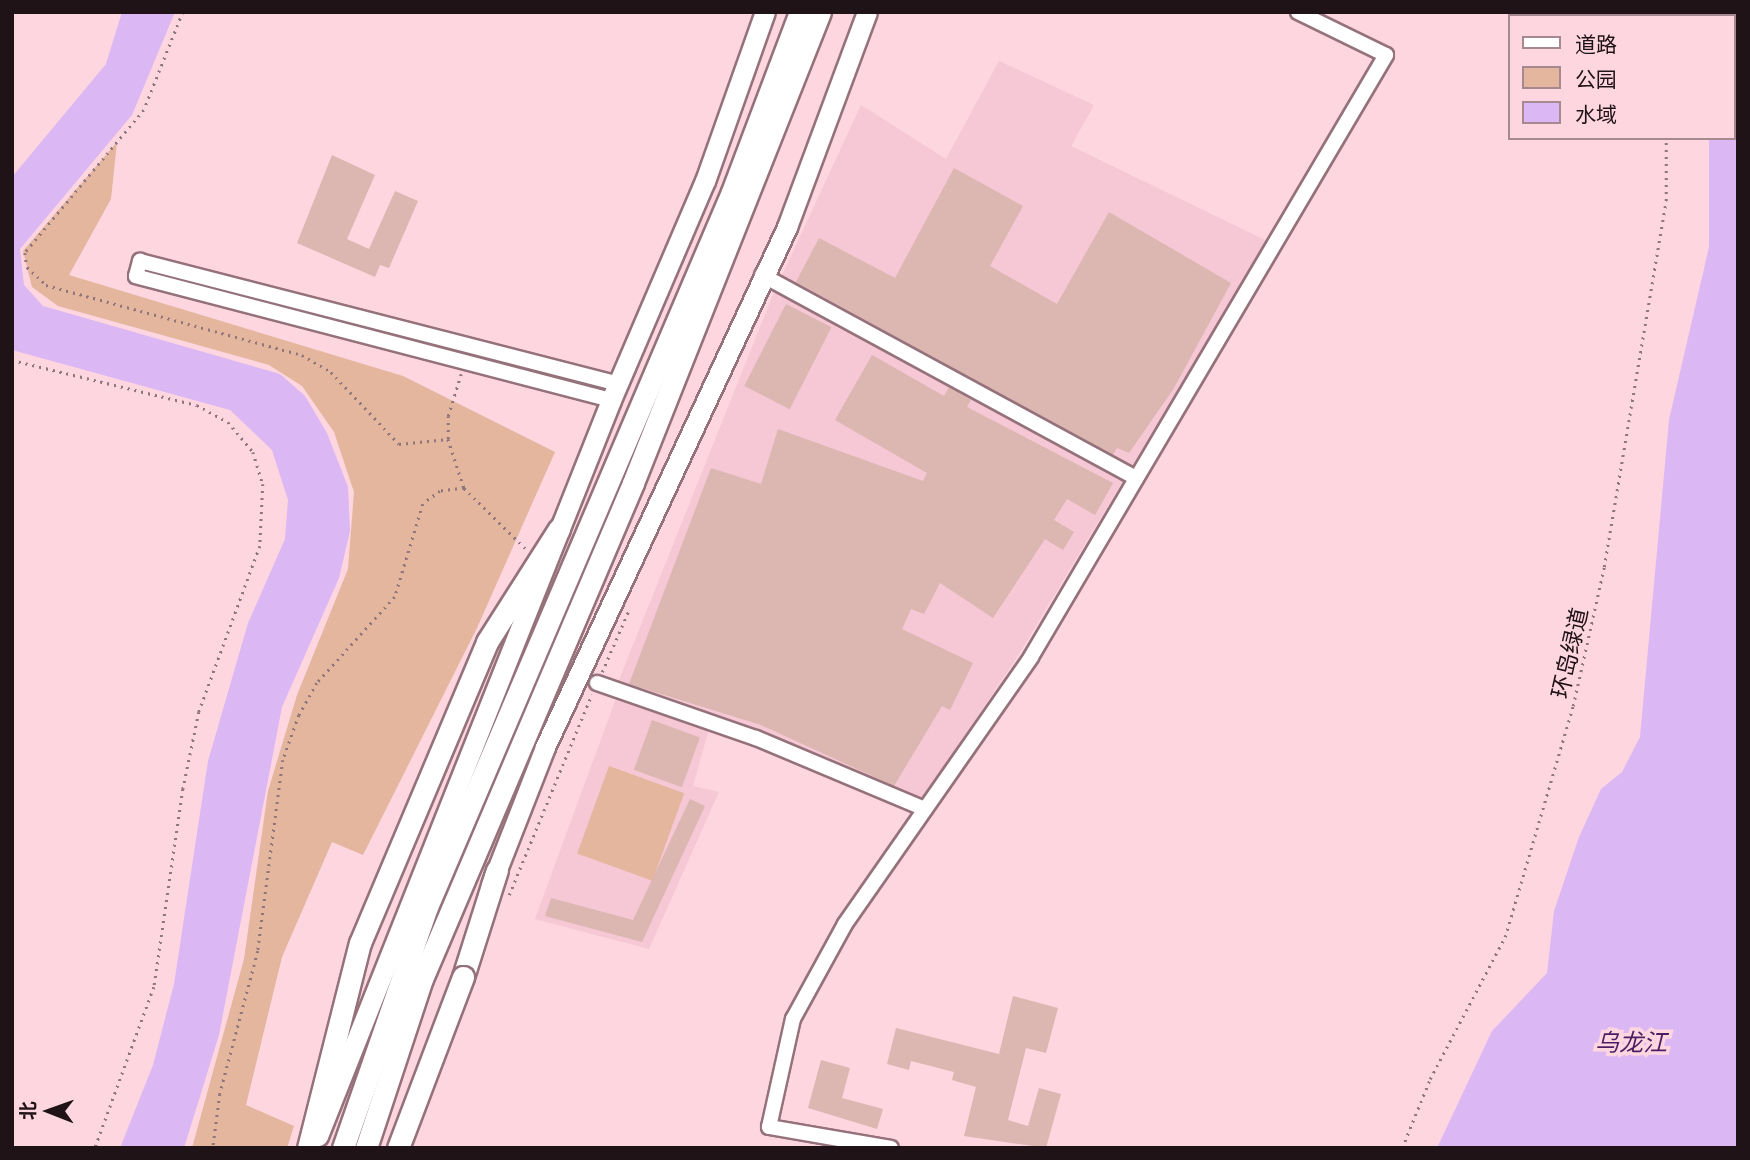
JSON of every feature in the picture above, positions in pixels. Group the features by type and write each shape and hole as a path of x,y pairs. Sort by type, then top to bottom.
{"highway":[{"path":"343,1148 427,906 737,180 800,12"},
{"path":"366,1148 422,979 633,483 820,12"},
{"path":"307,1148 360,943 410,834 487,642 559,529"},
{"path":"398,1148 463,976 497,870"}],"main road":[{"path":"313,1148 614,392 705,181 765,12"},
{"path":"391,1148 545,747 811,167 867,12"}],"street":[{"path":"891,1148 769,1127 793,1019 845,923 1031,657 1134,477 1386,55 1298,12"},
{"path":"140,261 614,392 466,361 136,276 140,261"},
{"path":"762,275 1134,477"},
{"path":"597,682 756,738 925,809"}],"path":[{"path":"183,12 144,110 25,253 27,267 46,285 302,355 331,372 399,444 448,439"},
{"name":"环岛绿道","path":"1402,1148 1430,1079 1505,937 1573,706 1604,567 1666,201 1665,140"},
{"path":"12,360 197,405 236,432 253,452 263,484 260,546 194,738 154,987 95,1148"},
{"path":"466,361 450,404 448,439 464,488 526,549"},
{"path":"213,1148 220,1094 258,951 283,760 299,715 317,683 395,597 423,504 440,491 464,488"},
{"path":"508,899 631,606"}],"shaded area":[{"path":"999,61 1094,105 1071,146 1267,241 1016,659 920,801 617,685 772,297 861,105 946,159"},
{"path":"618,693 709,729 693,786 719,792 649,949 535,919"}],"green space":[{"path":"117,142 111,199 69,275 403,376 555,452 477,628 363,855 332,842 282,957 246,1105 294,1126 287,1148 192,1148 244,959 268,791 297,695 348,569 354,492 334,432 302,386 269,365 58,306 32,287 23,251"},
{"path":"609,766 684,793 652,881 577,853"}],"water":[{"path":"122,12 175,12 132,115 20,249 24,285 43,306 280,374 305,396 327,433 348,487 350,531 339,578 282,707 219,1035 184,1148 120,1148 153,1065 174,984 208,761 248,623 285,539 288,500 272,450 230,410 12,350 12,177 106,64"},
{"name":"乌龙江","path":"1705,12 1738,12 1738,1148 1437,1148 1492,1031 1547,973 1554,911 1579,837 1601,789 1622,772 1640,737 1669,420 1709,247 1709,140 1736,140 1736,14"}],"building":[{"path":"332,155 375,175 347,239 369,249 395,191 418,201 389,268 380,265 375,277 297,243"},
{"path":"954,168 1023,206 990,266 1057,304 1109,212 1231,283 1174,388 1129,453 1117,448 1113,455 796,282 819,238 895,278"},
{"path":"786,304 831,327 790,409 744,386"},
{"path":"872,355 944,396 949,387 971,400 967,407 1113,483 1095,515 1067,499 1054,520 1074,532 1063,550 1045,539 993,618 940,583 924,614 911,609 902,629 973,663 950,710 942,706 894,786 761,725 629,684 711,468 761,484 778,429 923,481 927,473 835,420"},
{"path":"652,720 700,737 682,787 634,770"},
{"path":"690,799 705,806 642,942 545,916 551,898 633,920"},
{"path":"1013,996 1058,1008 1046,1053 1026,1048 1008,1120 1028,1126 1039,1088 1061,1094 1046,1148 964,1136 976,1087 952,1080 954,1072 911,1061 909,1070 887,1064 896,1028 999,1054"},
{"path":"821,1060 850,1068 842,1098 883,1109 877,1129 808,1108"}]}
